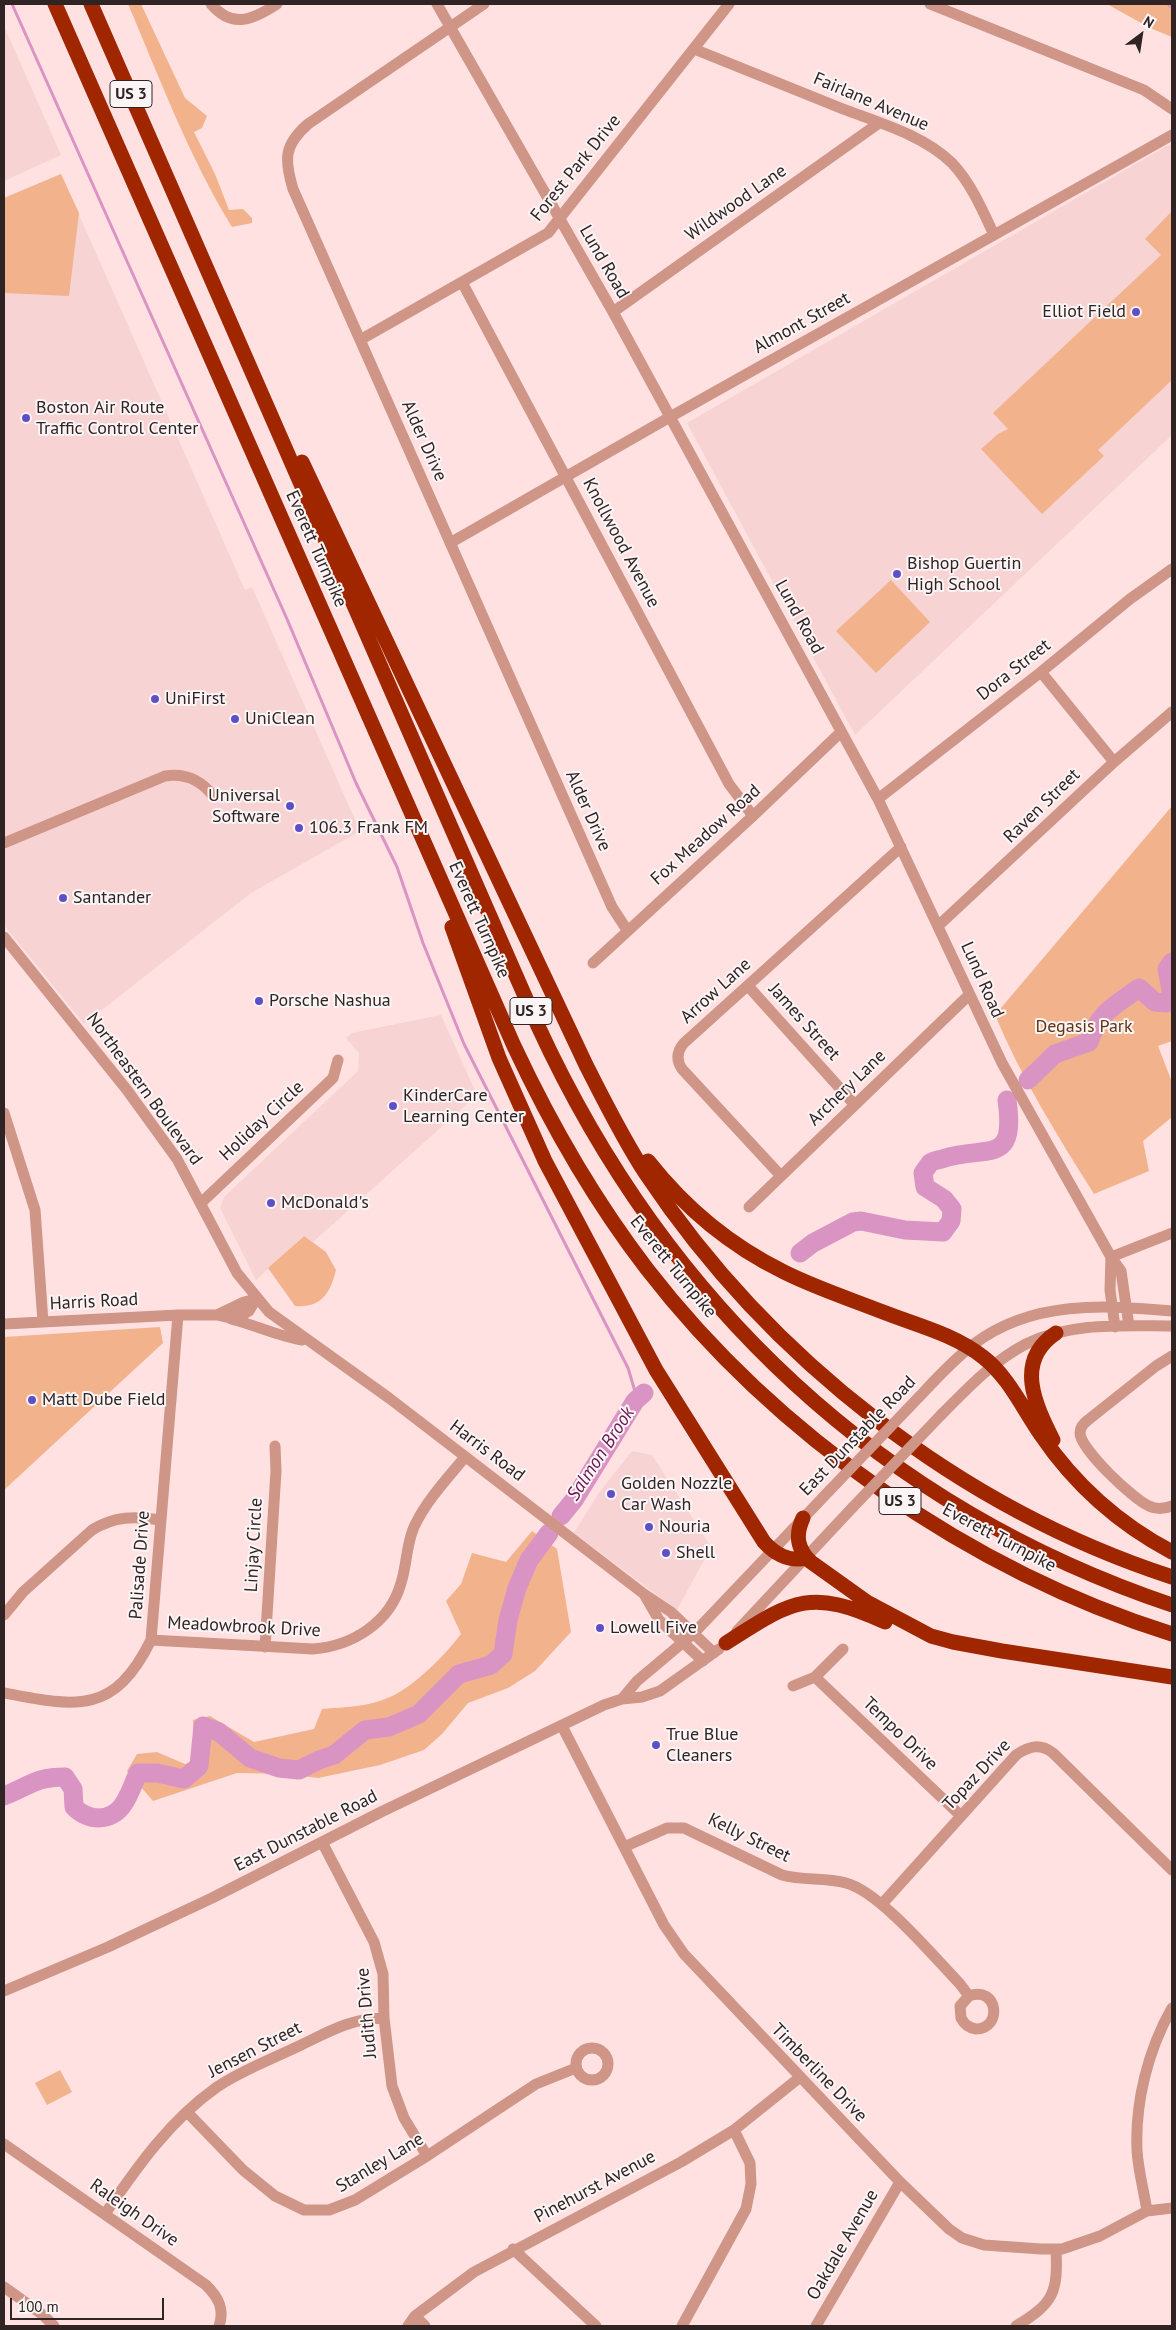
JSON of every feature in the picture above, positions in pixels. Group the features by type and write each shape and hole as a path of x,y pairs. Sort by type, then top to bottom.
{"highway":[{"name":"Everett Turnpike","path":"55,4 514,1046 556,1130 620,1233 648,1271 696,1327 755,1387 807,1432 866,1478 926,1519 991,1557 1110,1612 1172,1634"},
{"name":"Everett Turnpike","path":"91,4 546,1043 588,1126 649,1221 694,1280 751,1342 812,1400 871,1448 933,1491 1006,1534 1091,1574 1172,1605"},
{"path":"171,184 586,1065 628,1146 676,1217 738,1292 808,1362 887,1426 981,1489 1027,1515 1087,1544 1172,1577"},
{"path":"416,824 491,1037 533,1137 656,1370 761,1538 772,1550 789,1559 807,1558"},
{"path":"586,1065 627,1132 656,1171 684,1202 723,1235 746,1251 790,1275 948,1337 969,1348 993,1366 1055,1455 1072,1476 1098,1502 1127,1525 1172,1552"},
{"path":"1056,1333 1044,1343 1035,1357 1031,1370 1032,1386 1040,1411 1053,1440 1071,1470 1098,1502"},
{"path":"803,1518 799,1527 798,1539 802,1552 807,1558 859,1597 932,1636"},
{"path":"720,1648 778,1611 798,1604 816,1602 844,1605 900,1629 953,1642 1172,1677"}],"street":[{"path":"211,4 224,16 242,20 254,17 277,4"},
{"name":"Lund Road","path":"437,4 613,312 878,799 938,926 978,1017 1013,1085 1111,1257 1121,1271 1130,1326"},
{"name":"Alder Drive","path":"484,4 308,124 292,141 287,152 286,167 293,189 612,907 628,930"},
{"name":"Forest Park Drive","path":"360,340 462,284 548,233 729,4"},
{"path":"930,4 1144,90 1172,110"},
{"name":"Fairlane Avenue","path":"694,49 879,123 929,146 952,164 963,177 984,212 994,235"},
{"name":"Wildwood Lane","path":"613,312 879,123"},
{"name":"Almont Street","path":"450,543 670,416 1172,134"},
{"name":"Knollwood Avenue","path":"462,284 729,784 753,816"},
{"name":"Dora Street","path":"878,799 1172,569"},
{"path":"1040,672 1114,762"},
{"name":"Raven Street","path":"938,926 1114,762 1172,712"},
{"name":"Fox Meadow Road","path":"593,963 841,732"},
{"path":"4,843 165,776 192,778 200,782 213,796"},
{"name":"Arrow Lane","path":"781,1176 682,1069 678,1062 678,1052 684,1043 901,847"},
{"name":"Northeastern Boulevard","path":"4,937 149,1119 177,1159 202,1202 237,1273 256,1299"},
{"name":"James Street","path":"748,986 855,1105"},
{"name":"Archery Lane","path":"748,1207 969,994"},
{"name":"Holiday Circle","path":"202,1202 333,1078 338,1060"},
{"path":"4,1113 35,1210 43,1322"},
{"path":"1111,1257 1172,1233"},
{"name":"Lund Road","path":"1111,1257 1112,1307 1115,1327"},
{"path":"230,1318 249,1311 256,1299"},
{"name":"Harris Road","path":"217,1315 244,1302 256,1299 269,1312 306,1341 389,1398 644,1594 665,1607 694,1633 720,1648"},
{"name":"East Dunstable Road","path":"622,1698 637,1681 694,1633 919,1397 969,1348 1004,1326 1037,1314 1072,1308 1127,1307 1172,1310"},
{"name":"Harris Road","path":"4,1324 178,1315 217,1315 251,1324 286,1337 306,1341"},
{"name":"Palisade Drive","path":"4,1693 56,1703 80,1702 99,1698 121,1686 131,1674 151,1640 178,1315"},
{"name":"East Dunstable Road","path":"4,1991 140,1932 437,1784 622,1698 654,1694 720,1648 941,1415 993,1366 1024,1345 1056,1333 1077,1329 1172,1326"},
{"path":"1172,1356 1156,1366 1088,1420 1080,1430 1082,1439 1087,1447 1126,1490 1142,1502 1157,1509 1172,1506"},
{"name":"Linjay Circle","path":"266,1647 276,1471 275,1446"},
{"name":"Meadowbrook Drive","path":"151,1640 266,1647 332,1648 350,1641 374,1624 391,1606 397,1595 413,1530 420,1515 465,1457"},
{"path":"4,1615 23,1592 92,1530 105,1522 131,1517 160,1520"},
{"name":"Harris Road","path":"644,1594 654,1614 703,1661"},
{"path":"793,1686 815,1677 843,1650"},
{"name":"Tempo Drive","path":"815,1677 961,1816"},
{"name":"Timberline Drive","path":"562,1726 664,1925 680,1949 799,2078 900,2182 950,2229 962,2238 984,2245 1056,2249 1086,2243 1147,2211 1172,2208"},
{"name":"Topaz Drive","path":"882,1904 1016,1755 1027,1748 1040,1747 1053,1754 1172,1870"},
{"name":"Kelly Street","path":"624,1847 667,1828 684,1828 770,1870 792,1878 846,1882 859,1887 882,1904 960,1984 968,1996"},
{"name":"Judith Drive","path":"322,1842 374,1942 383,1974 384,2018 388,2061 397,2103 427,2156"},
{"path":"1147,2211 1137,2151 1138,2114 1155,2043 1172,2008"},
{"name":"Jensen Street","path":"105,2214 154,2146 188,2112 218,2087 268,2060 356,2020 384,2018"},
{"name":"Stanley Lane","path":"188,2112 259,2184 290,2205 316,2212 342,2207 427,2156 536,2084 576,2068"},
{"name":"Pinehurst Avenue","path":"408,2326 415,2316 443,2297 474,2272 513,2249 681,2162 734,2130 799,2078"},
{"path":"682,2326 741,2222 748,2202 751,2184 750,2163 734,2130"},
{"name":"Raleigh Drive","path":"4,2144 210,2289 221,2306 219,2326"},
{"name":"Oakdale Avenue","path":"816,2326 900,2182"},
{"path":"513,2249 596,2326"},
{"path":"1016,2326 1039,2311 1051,2296 1056,2281 1056,2249"},
{"path":"4,2287 43,2315 54,2326"},
{"path":"415,2316 426,2326"}],"shaded area":[{"path":"4,26 61,155 4,181"},
{"name":"Bishop Guertin High School","path":"1172,143 1172,435 855,735 687,423"},
{"path":"61,174 245,590 252,587 360,831 251,893 84,1024 4,925 4,198"},
{"path":"441,1015 477,1095 313,1242 303,1236 256,1280 220,1208 224,1197 358,1071 359,1053 346,1038 352,1033"},
{"path":"632,1451 652,1455 711,1547 677,1610 574,1533 598,1494"}],"green space":[{"path":"128,4 141,4 185,98 207,116 202,128 194,132 215,174 229,210 243,209 252,218 252,223 232,227 216,200 176,117"},
{"path":"1107,4 1172,4 1172,37 1150,28"},
{"path":"61,174 79,213 69,296 4,293 4,198"},
{"name":"Elliot Field","path":"1172,211 1172,380 1098,450 1104,456 1042,514 981,449 998,434 1008,429 993,413 1161,255 1145,239"},
{"path":"891,580 930,622 876,673 836,631"},
{"name":"Degasis Park","path":"1172,806 1172,1041 1158,1046 1172,1082 1172,1117 1143,1141 1149,1171 1094,1194 1028,1084 995,1015"},
{"path":"304,1236 326,1252 336,1270 331,1286 323,1298 312,1305 295,1306 268,1268"},
{"path":"160,1327 163,1343 4,1490 4,1337"},
{"path":"532,1531 557,1549 571,1632 535,1671 508,1688 468,1703 442,1734 424,1750 380,1765 318,1778 287,1774 237,1773 153,1801 127,1771 137,1754 157,1752 185,1764 194,1762 193,1720 210,1716 254,1742 314,1729 322,1709 365,1705 400,1692 429,1669 461,1634 446,1601 461,1584 472,1553 506,1562"},
{"path":"60,2070 72,2092 47,2105 35,2083"}],"waterway":[{"path":"12,4 287,619 356,783 397,867 423,943 464,1044 628,1368 637,1398"},
{"path":"1168,4 1172,8"},
{"name":"Salmon Brook","path":"1028,1080 1055,1054 1089,1042 1098,1023 1108,1010 1139,988 1155,1002 1166,1003 1172,995 1167,969 1172,962"},
{"name":"Salmon Brook","path":"800,1253 813,1243 853,1222 861,1221 905,1230 943,1232 951,1221 952,1209 944,1199 925,1187 923,1173 933,1161 961,1154 996,1149 1003,1144 1007,1135 1009,1121 1007,1100"},
{"name":"Salmon Brook","path":"561,1516 574,1500 635,1401 644,1393"},
{"name":"Salmon Brook","path":"4,1796 39,1780 65,1777 73,1789 74,1807 91,1817 107,1817 120,1809 125,1803 138,1773 157,1773 184,1779 199,1766 203,1726 219,1732 250,1758 279,1768 299,1770 334,1755 365,1730 389,1727 419,1714 459,1674 491,1665 503,1654 508,1620 517,1588 529,1560 549,1533"}],"place":[{"name":"Elliot Field","path":"1136,312"},
{"name":"Boston Air Route Traffic Control Center","path":"26,418"},
{"name":"Bishop Guertin High School","path":"897,574"},
{"name":"UniFirst","path":"155,699"},
{"name":"UniClean","path":"235,719"},
{"name":"Universal Software","path":"290,806"},
{"name":"106.3 Frank FM","path":"299,828"},
{"name":"Santander","path":"63,898"},
{"name":"Porsche Nashua","path":"259,1001"},
{"name":"KinderCare Learning Center","path":"393,1106"},
{"name":"McDonald's","path":"271,1203"},
{"name":"Matt Dube Field","path":"32,1400"},
{"name":"Golden Nozzle Car Wash","path":"611,1494"},
{"name":"Nouria","path":"649,1527"},
{"name":"Shell","path":"666,1553"},
{"name":"Lowell Five","path":"600,1628"},
{"name":"True Blue Cleaners","path":"656,1745"}]}
